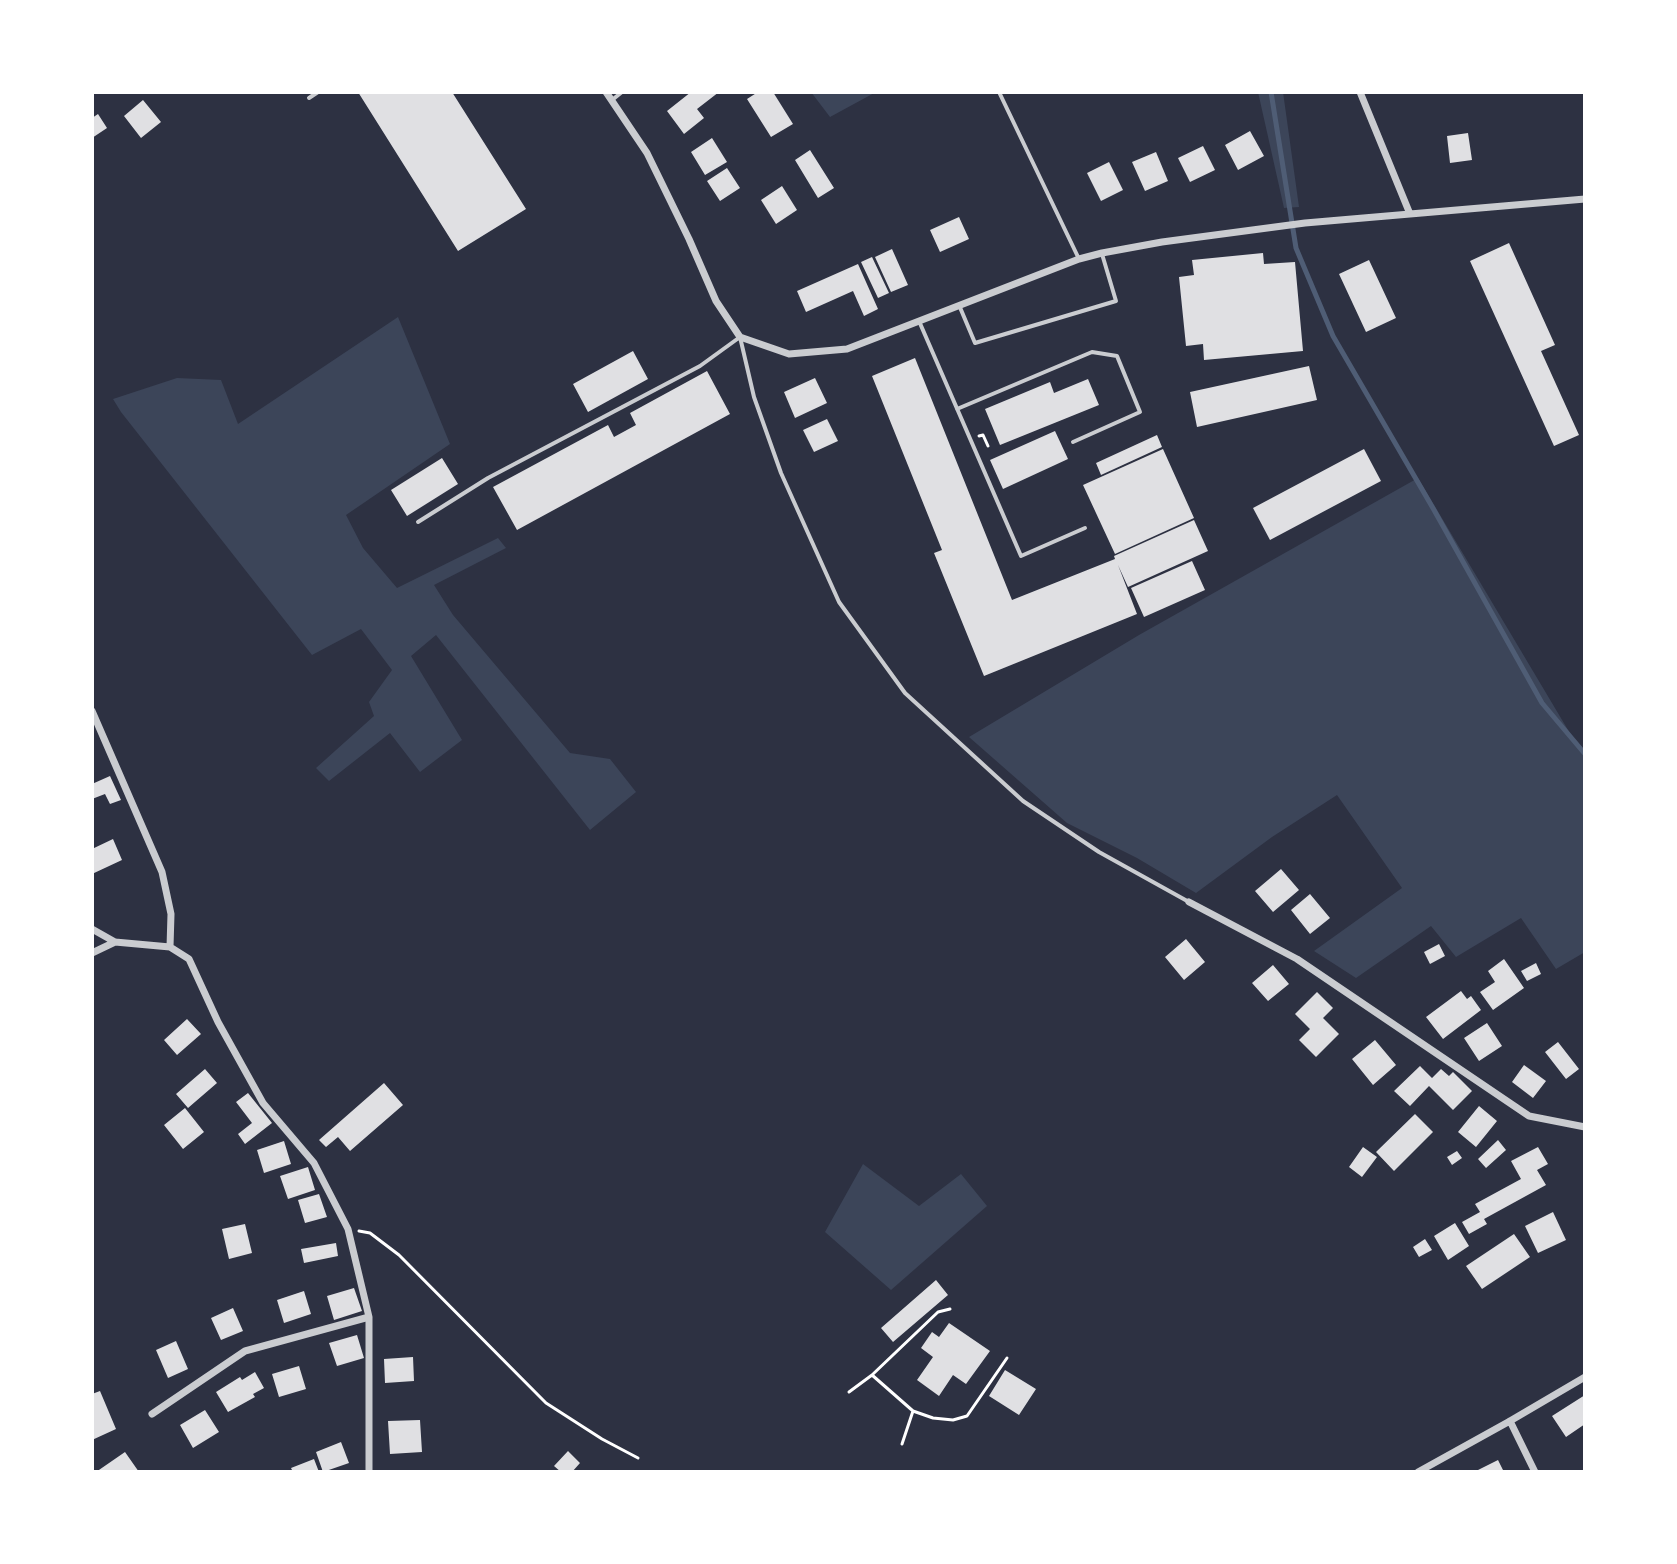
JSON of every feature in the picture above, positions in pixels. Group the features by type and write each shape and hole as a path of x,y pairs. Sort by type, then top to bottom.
{"street":[{"path":"606,92 647,153 716,301 740,337 789,354 847,349 1079,259 1102,253 1277,226 1585,199"},
{"path":"1360,92 1410,214"},
{"path":"92,711 162,872 171,914 170,947"},
{"path":"1189,902 1297,959 1529,1116 1585,1127"},
{"path":"92,929 115,942 170,947 189,959 218,1022 263,1103 314,1163 348,1229 369,1317 369,1472"},
{"path":"92,953 115,942"},
{"path":"152,1414 245,1351 369,1317"},
{"path":"1418,1472 1585,1377"},
{"path":"1510,1421 1535,1472"}],"lane":[{"path":"309,98 318,92"},
{"path":"612,100 622,92"},
{"path":"999,92 1079,259"},
{"path":"959,305 975,343 1116,301 1102,253"},
{"path":"919,321 1021,556 1085,528"},
{"path":"418,522 488,478 700,366 740,337 754,397 781,473 839,602 905,693 1023,801 1099,852 1189,902"},
{"path":"957,409 1092,352 1117,356 1140,412 1073,442"}],"path":[{"path":"348,1229 370,1233 399,1255 546,1403 638,1458"},
{"path":"849,1392 872,1375 938,1312 950,1309"},
{"path":"872,1375 913,1411 933,1418 953,1420 967,1416 1007,1358"},
{"path":"902,1444 913,1411"}],"shaded area":[{"path":"811,92 876,92 830,117"},
{"path":"1258,92 1283,92 1299,207 1284,208"},
{"path":"398,317 450,444 346,515 363,548 397,588 498,538 506,548 434,585 453,615 570,753 610,759 636,792 590,830 436,635 411,656 462,740 420,772 390,733 329,781 316,768 374,716 369,702 392,670 361,629 312,655 113,399 177,378 221,380 238,424"},
{"path":"1418,478 1574,740 1585,752 1585,952 1556,969 1521,918 1456,957 1431,926 1356,978 1314,951 1402,888 1337,795 1272,837 1196,893 1137,858 1067,823 969,737 1139,635"},
{"path":"863,1164 919,1206 961,1174 987,1206 891,1290 825,1232"}],"building":[{"path":"358,92 452,92 526,209 458,251"},
{"path":"691,92 719,92 697,109 704,118 684,134 667,111"},
{"path":"758,92 773,92 793,124 771,137 747,99"},
{"path":"143,100 161,122 141,138 124,116"},
{"path":"98,114 107,128 92,138 92,118"},
{"path":"1250,131 1264,156 1238,170 1225,145"},
{"path":"1468,133 1472,160 1450,163 1447,136"},
{"path":"712,138 727,162 705,175 691,152"},
{"path":"1203,146 1215,170 1190,182 1178,158"},
{"path":"810,150 834,188 818,198 795,160"},
{"path":"1156,152 1168,181 1145,191 1132,162"},
{"path":"1109,162 1123,190 1101,201 1087,173"},
{"path":"727,168 740,188 720,201 707,181"},
{"path":"782,186 797,210 776,224 761,200"},
{"path":"959,217 969,239 940,252 930,230"},
{"path":"1509,243 1555,345 1541,351 1579,435 1554,446 1470,261"},
{"path":"892,249 908,285 891,292 875,257"},
{"path":"1263,253 1264,264 1295,262 1303,351 1204,360 1203,344 1186,346 1179,277 1194,275 1192,260"},
{"path":"872,257 889,293 878,298 861,262"},
{"path":"1369,260 1396,318 1366,332 1339,274"},
{"path":"858,264 878,309 864,316 853,291 806,312 797,291"},
{"path":"633,351 648,379 588,412 573,384"},
{"path":"915,358 1012,600 1115,559 1114,556 1194,520 1208,551 1128,587 1118,565 1137,614 984,676 934,553 942,550 872,376"},
{"path":"1309,366 1317,400 1197,427 1190,392"},
{"path":"707,371 730,414 517,530 493,487 608,425 614,437 636,425 630,413"},
{"path":"815,378 827,403 795,418 784,392"},
{"path":"1088,379 1099,405 1000,445 985,409 1050,382 1054,393"},
{"path":"827,419 838,441 814,452 803,430"},
{"path":"1055,431 1068,459 1003,489 990,460"},
{"path":"1157,435 1162,447 1101,475 1096,463"},
{"path":"1163,449 1194,518 1115,554 1083,485"},
{"path":"1364,449 1381,481 1270,540 1253,508"},
{"path":"442,458 458,484 407,516 391,490"},
{"path":"1192,561 1205,590 1144,617 1131,588"},
{"path":"110,776 121,800 110,804 105,794 92,799 92,784"},
{"path":"113,839 122,860 92,874 92,849"},
{"path":"1281,869 1299,890 1273,912 1255,891"},
{"path":"1310,894 1330,918 1310,934 1291,910"},
{"path":"1186,939 1205,962 1184,980 1165,957"},
{"path":"1439,944 1445,956 1430,964 1424,952"},
{"path":"1504,959 1524,988 1493,1010 1480,992 1495,982 1488,971"},
{"path":"1536,963 1541,974 1527,981 1521,971"},
{"path":"1273,965 1289,984 1268,1001 1252,983"},
{"path":"1461,991 1467,999 1471,996 1481,1010 1443,1039 1426,1017"},
{"path":"1317,992 1333,1008 1323,1018 1339,1034 1316,1057 1299,1040 1310,1029 1295,1014"},
{"path":"187,1019 201,1034 177,1055 164,1040"},
{"path":"1487,1023 1502,1046 1479,1061 1464,1038"},
{"path":"1375,1040 1396,1065 1373,1085 1352,1059"},
{"path":"1558,1042 1579,1069 1566,1079 1545,1052"},
{"path":"1524,1065 1546,1081 1533,1098 1512,1082"},
{"path":"1420,1066 1432,1078 1441,1069 1449,1076 1453,1072 1472,1091 1453,1110 1429,1086 1410,1106 1394,1091"},
{"path":"205,1069 217,1083 188,1108 176,1094"},
{"path":"384,1083 403,1105 350,1151 338,1137 326,1147 319,1140"},
{"path":"248,1093 272,1123 245,1144 238,1134 252,1123 236,1102"},
{"path":"1479,1106 1497,1121 1476,1147 1458,1132"},
{"path":"185,1108 204,1132 183,1149 164,1125"},
{"path":"1415,1114 1433,1132 1394,1171 1376,1152"},
{"path":"1498,1140 1506,1150 1486,1168 1478,1159"},
{"path":"284,1141 291,1164 264,1173 257,1150"},
{"path":"1363,1147 1377,1157 1362,1177 1349,1167"},
{"path":"1538,1147 1548,1164 1537,1170 1546,1185 1484,1219 1487,1224 1469,1234 1462,1222 1480,1212 1475,1204 1521,1179 1511,1161"},
{"path":"1457,1151 1462,1158 1452,1165 1447,1157"},
{"path":"308,1167 315,1190 288,1199 280,1176"},
{"path":"319,1194 327,1217 305,1223 298,1200"},
{"path":"1553,1212 1566,1240 1538,1253 1525,1226"},
{"path":"1455,1223 1469,1246 1448,1260 1434,1236"},
{"path":"245,1224 252,1253 229,1259 222,1229"},
{"path":"1514,1234 1530,1257 1482,1289 1466,1266"},
{"path":"1425,1239 1432,1250 1419,1257 1413,1247"},
{"path":"336,1243 338,1256 304,1263 301,1249"},
{"path":"936,1280 948,1295 893,1342 881,1328"},
{"path":"354,1288 362,1311 334,1320 327,1296"},
{"path":"304,1291 311,1314 284,1323 277,1300"},
{"path":"233,1308 243,1331 221,1340 211,1318"},
{"path":"949,1323 990,1351 966,1384 953,1375 939,1396 917,1380 933,1357 921,1348 932,1332 939,1337"},
{"path":"357,1335 364,1358 337,1366 329,1343"},
{"path":"176,1341 188,1369 168,1378 156,1350"},
{"path":"413,1357 414,1381 385,1383 384,1359"},
{"path":"299,1366 306,1389 279,1397 272,1374"},
{"path":"1005,1370 1036,1389 1019,1415 989,1396"},
{"path":"255,1372 264,1388 253,1394 255,1397 228,1412 216,1392"},
{"path":"100,1391 116,1429 92,1440 92,1394"},
{"path":"1585,1395 1585,1424 1566,1437 1552,1416"},
{"path":"205,1410 219,1432 193,1448 180,1425"},
{"path":"420,1420 422,1452 390,1454 388,1421"},
{"path":"341,1442 349,1463 323,1472 316,1452"},
{"path":"568,1451 580,1463 572,1472 561,1472 554,1466"},
{"path":"125,1452 139,1472 96,1472"},
{"path":"314,1459 319,1472 293,1472 291,1468"},
{"path":"1498,1460 1504,1472 1479,1472 1478,1470"}],"waterway":[{"path":"1271,92 1296,248 1333,336 1542,703 1585,754"}]}
